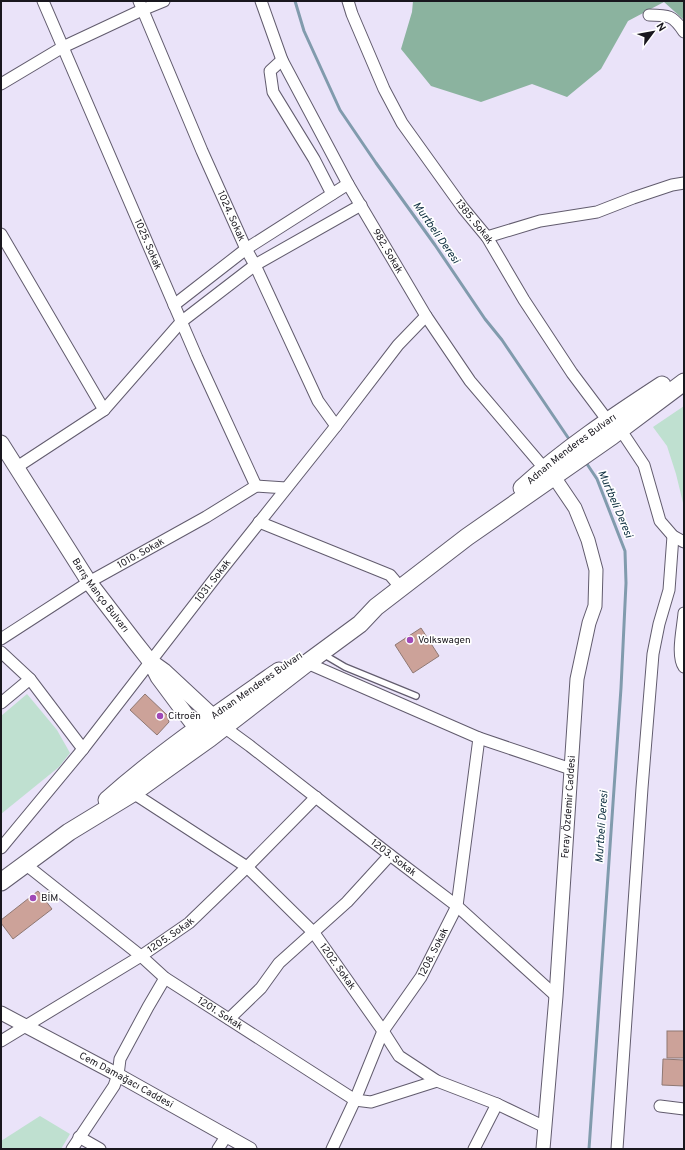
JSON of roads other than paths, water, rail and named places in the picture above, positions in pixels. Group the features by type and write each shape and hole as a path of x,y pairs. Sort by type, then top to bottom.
{"main road":[{"name":"Adnan Menderes Bulvarı","path":"218,722 314,658 360,624 376,607 553,469 684,371"},
{"name":"Adnan Menderes Bulvarı","path":"611,427 684,382"},
{"name":"Barış Manço Bulvarı","path":"3,450 17,467 89,582 150,661 164,671 218,722"},
{"name":"Adnan Menderes Bulvarı","path":"69,832 133,793 284,668 355,617 376,607"},
{"path":"150,661 158,677 204,733"},
{"name":"Adnan Menderes Bulvarı","path":"1,882 69,832 124,784 204,733"}],"street":[{"name":"1025. Sokak","path":"43,1 181,322 256,486"},
{"path":"1,84 63,47 140,5 164,1"},
{"name":"982. Sokak","path":"261,1 282,60 348,184 426,316 470,381 553,469"},
{"name":"1385. Sokak","path":"348,1 352,14 381,82 402,123 463,208 487,237 529,307 572,373 611,427 644,465 660,521 673,536"},
{"name":"1024. Sokak","path":"140,5 202,151 246,249 255,265 318,401 336,426"},
{"path":"649,15 666,15 678,23 684,32"},
{"path":"282,60 270,71 273,92 314,159 332,194"},
{"path":"487,237 540,221 597,212 633,198 672,185 684,183"},
{"path":"174,305 246,249 348,184"},
{"path":"17,467 104,410 181,322 255,265 361,205"},
{"path":"1,234 104,410"},
{"name":"1031. Sokak","path":"1,848 83,749 150,661 336,426 398,344 426,316"},
{"name":"Feray Özdemir Caddesi","path":"543,1149 556,996 577,679 589,623 596,606 596,570 588,540 575,508 553,469"},
{"path":"256,486 286,488"},
{"name":"1010. Sokak","path":"1,639 89,582 206,517 256,486"},
{"path":"259,522 390,575 401,588"},
{"path":"617,1149 632,926 653,654 659,624 669,590 673,536 684,542"},
{"path":"683,665 680,652 684,613"},
{"path":"1,652 30,679 83,749"},
{"path":"314,658 479,738 571,769"},
{"path":"1,703 30,679"},
{"name":"1203. Sokak","path":"218,722 457,906 556,996"},
{"name":"1208. Sokak","path":"332,1149 355,1100 384,1031 421,977 457,906 479,738"},
{"name":"1202. Sokak","path":"133,793 247,867 314,933 384,1031 399,1056 437,1081 497,1104 545,1127"},
{"name":"1205. Sokak","path":"1,1041 141,956 189,923 316,797"},
{"path":"229,1019 261,988 279,963 347,902 390,855"},
{"name":"1201. Sokak","path":"26,864 141,956 165,978 355,1100"},
{"path":"72,1149 114,1086 118,1075 120,1059 165,978"},
{"name":"Cem Damağacı Caddesi","path":"1,1013 118,1075 250,1149"},
{"path":"355,1100 371,1102 437,1081"},
{"path":"474,1149 497,1104"},
{"path":"660,1106 684,1109"},
{"path":"218,1149 227,1135"},
{"path":"79,1137 100,1149"}],"lane":[{"path":"314,658 345,667 416,696"}],"waterway":[{"name":"Murtbeli Deresi","path":"295,1 304,31 340,110 485,319 502,340 571,442"},
{"name":"Murtbeli Deresi","path":"585,461 597,479 625,551 626,583 621,688 589,1149"}],"place":[{"name":"Volkswagen","path":"410,640"},
{"name":"Citroën","path":"160,716"},
{"name":"BİM","path":"33,898"}]}
